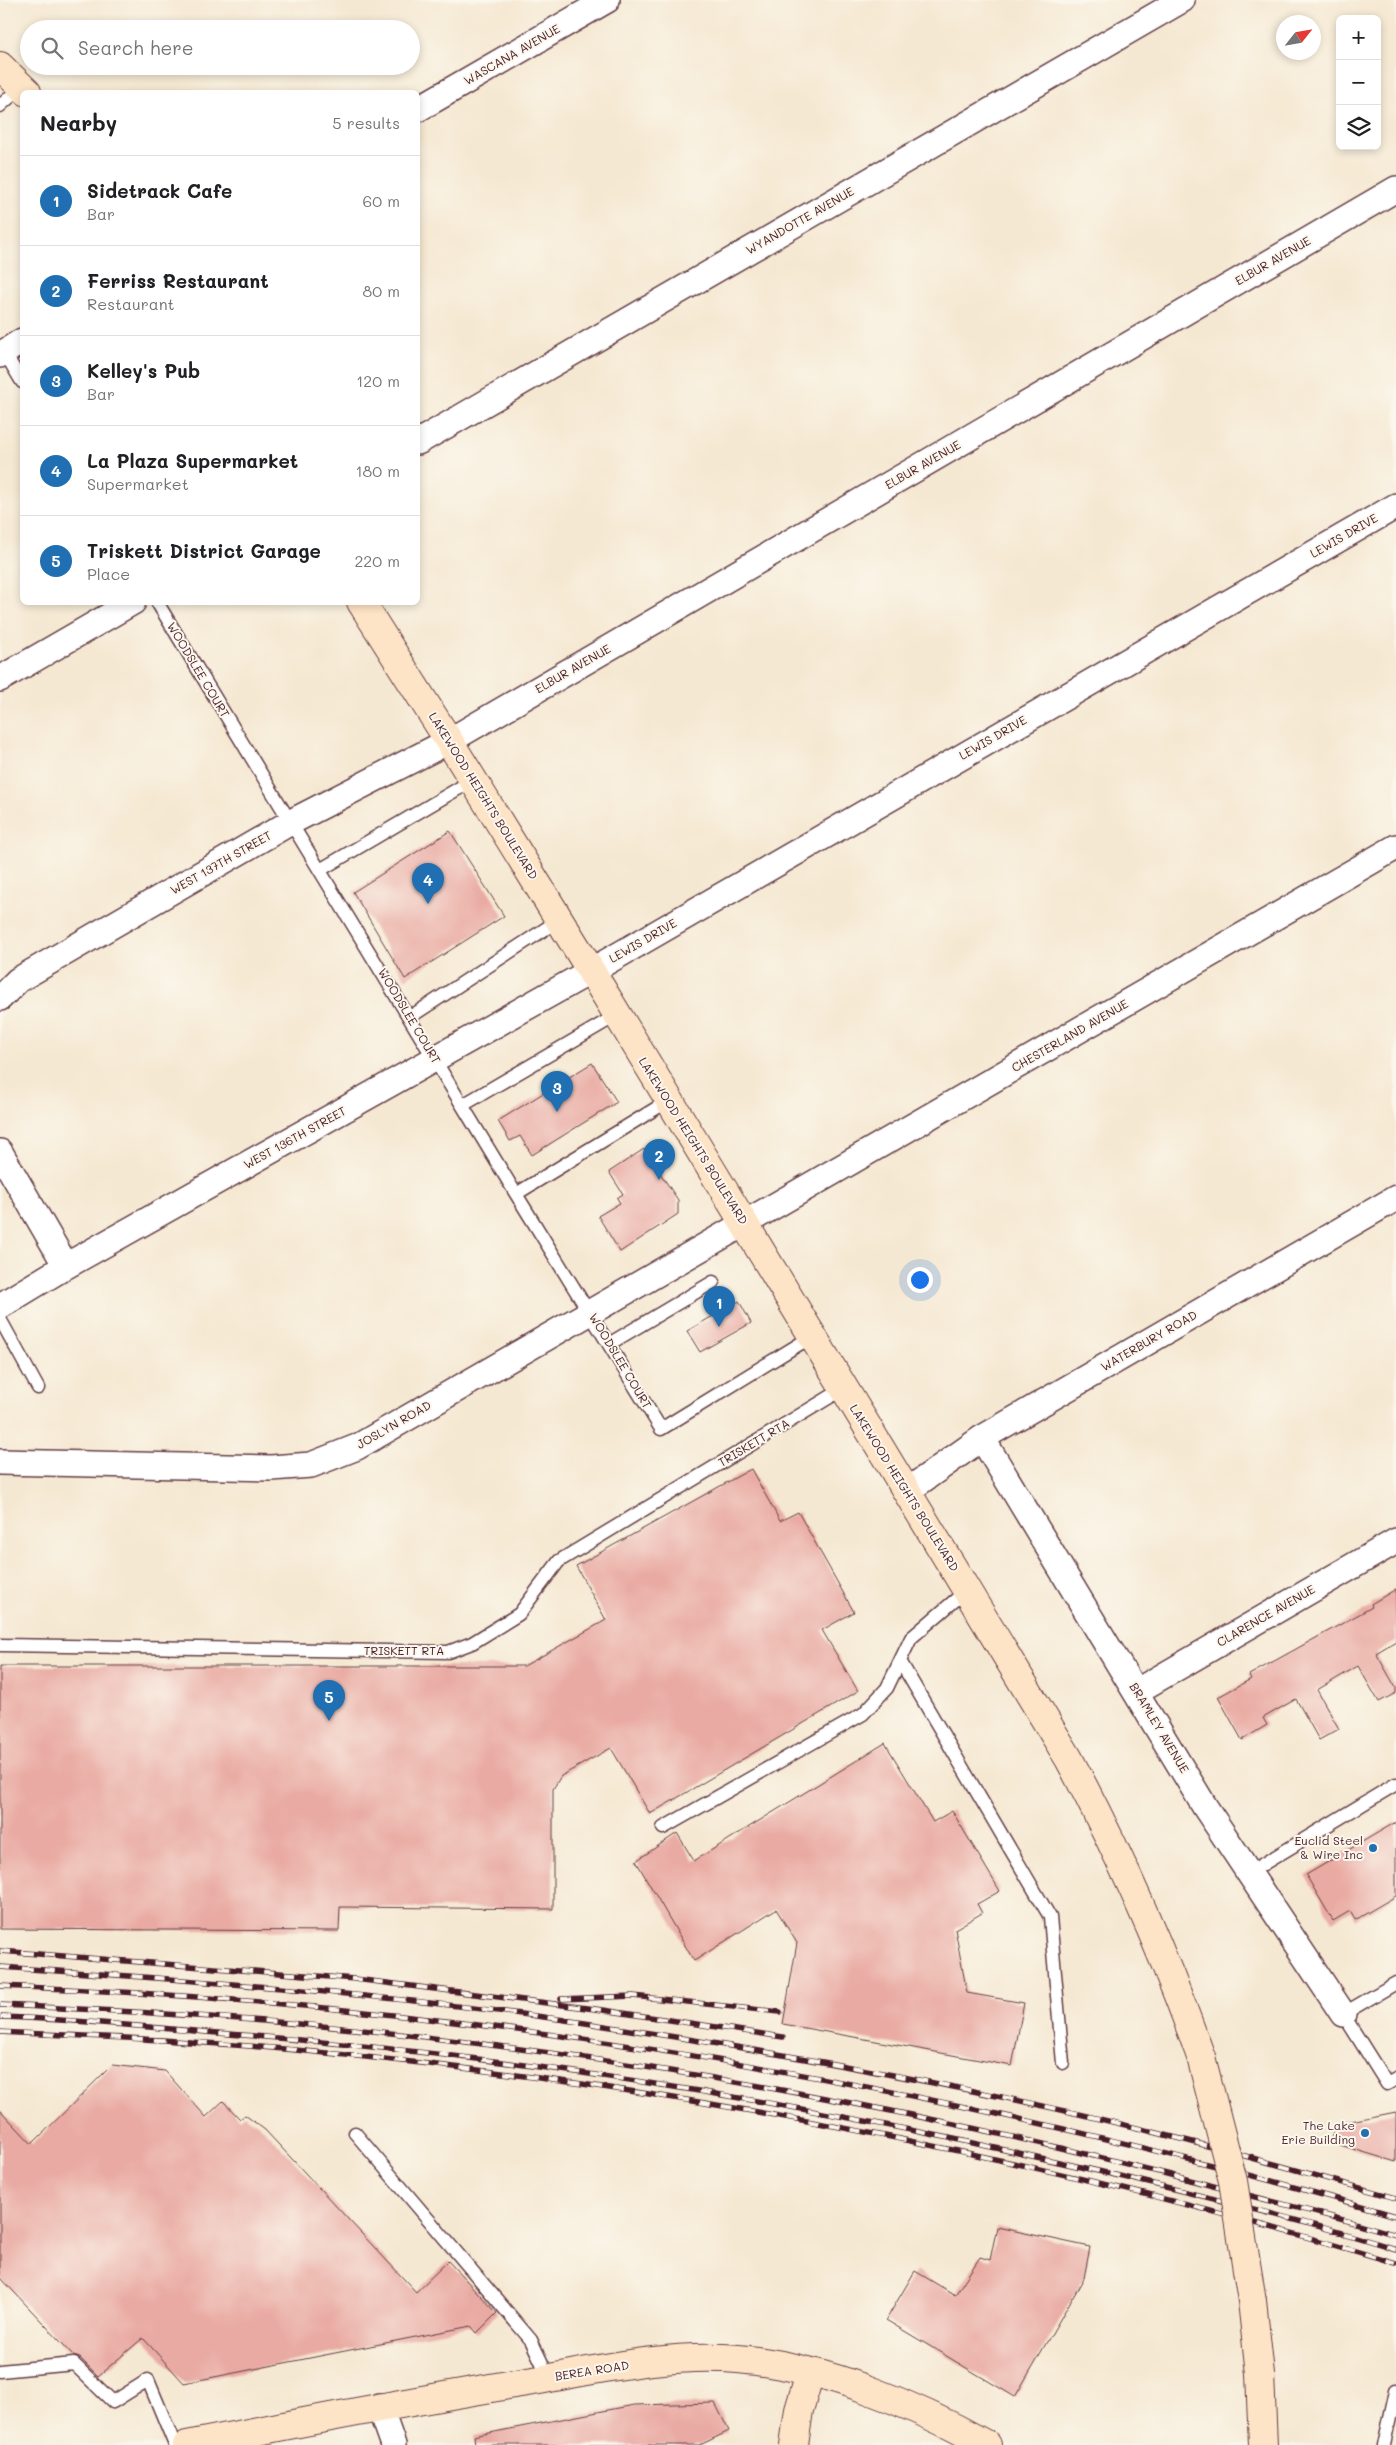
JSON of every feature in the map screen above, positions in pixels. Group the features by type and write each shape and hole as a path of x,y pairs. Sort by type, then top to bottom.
{"main road":[{"path":"0,66 24,90"},
{"name":"LAKEWOOD HEIGHTS BOULEVARD","path":"363,605 474,780 811,1337 907,1491 1069,1760 1108,1833 1146,1914 1201,2057 1232,2181 1252,2301 1260,2374 1263,2445"},
{"name":"BEREA ROAD","path":"187,2445 378,2406 622,2366 706,2357 754,2360 810,2373 899,2402 987,2445"},
{"path":"794,2445 799,2410 810,2373"}],"street":[{"name":"WASCANA AVENUE","path":"420,109 607,0"},
{"name":"WYANDOTTE AVENUE","path":"420,441 1182,0"},
{"name":"ELBUR AVENUE","path":"449,740 1396,189"},
{"name":"LEWIS DRIVE","path":"591,971 1396,506"},
{"path":"0,679 128,605"},
{"name":"WEST 137TH STREET","path":"0,998 18,980 291,822 449,740"},
{"name":"CHESTERLAND AVENUE","path":"744,1224 1396,847"},
{"name":"WEST 136TH STREET","path":"0,1306 66,1266 591,971"},
{"path":"0,1152 66,1266"},
{"name":"WATERBURY ROAD","path":"907,1491 982,1438 1396,1198"},
{"name":"JOSLYN ROAD","path":"0,1462 271,1468 310,1464 357,1447 744,1224"},
{"name":"BRAMLEY AVENUE","path":"982,1438 1206,1807 1344,2014"},
{"name":"CLARENCE AVENUE","path":"1137,1691 1396,1541"},
{"path":"378,2406 393,2445"}],"lane":[{"path":"0,106 20,93"},
{"path":"7,348 20,377"},
{"name":"WOODSLEE COURT","path":"159,605 516,1194 661,1429 811,1337"},
{"path":"320,870 474,780"},
{"path":"410,1017 559,920"},
{"path":"463,1105 616,1015"},
{"path":"516,1194 668,1101"},
{"path":"609,1344 713,1282"},
{"path":"0,1319 38,1388"},
{"name":"TRISKETT RTA","path":"0,1645 448,1652 472,1643 519,1614 559,1561 843,1389"},
{"path":"663,1828 863,1714 887,1688 911,1638 966,1590"},
{"path":"900,1661 1050,1917 1063,2063"},
{"path":"1250,1872 1396,1784"},
{"path":"1396,1983 1344,2014 1387,2084 1396,2079"},
{"path":"355,2133 531,2340 549,2378"},
{"path":"0,2371 74,2364 113,2402 148,2380 175,2445"},
{"path":"1384,2445 1396,2390"}],"building":[{"path":"450,831 504,916 405,979 353,892"},
{"path":"592,1063 617,1102 532,1155 520,1136 510,1141 498,1121"},
{"path":"644,1149 678,1200 678,1214 620,1252 598,1216 620,1203 617,1198 623,1194 609,1172"},
{"path":"739,1301 751,1323 700,1352 687,1331"},
{"path":"751,1469 780,1521 798,1512 854,1612 822,1630 858,1691 650,1814 611,1748 561,1776 553,1789 553,1909 340,1907 339,1931 0,1929 0,1666 524,1666 606,1620 576,1566"},
{"path":"1396,1589 1396,1641 1376,1653 1396,1688 1396,1693 1379,1702 1358,1666 1317,1690 1339,1729 1319,1740 1296,1699 1263,1718 1267,1725 1242,1740 1218,1697 1251,1679 1249,1675 1372,1607 1371,1604"},
{"path":"885,1743 933,1822 952,1811 1000,1891 977,1904 982,1913 955,1929 967,1993 1024,2003 1012,2066 783,2024 797,1943 776,1909 694,1961 636,1861 677,1833 694,1861"},
{"name":"Euclid Steel & Wire Inc","path":"1396,1822 1396,1896 1355,1920 1350,1911 1333,1921 1306,1875"},
{"path":"112,2065 165,2071 206,2117 223,2101 240,2119 245,2115 265,2130 416,2292 448,2261 497,2313 477,2333 471,2326 184,2383 143,2338 98,2376 80,2358 74,2356 0,2277 0,2110 32,2144"},
{"name":"The Lake Erie Building","path":"1396,2112 1396,2162 1330,2142 1336,2124"},
{"path":"997,2227 1090,2247 1084,2278 1015,2397 886,2320 915,2271 955,2295 980,2257 990,2260"},
{"path":"715,2403 729,2431 700,2445 475,2445 474,2436 634,2405"}],"railway":[{"path":"0,1951 355,1979 603,2010 783,2037"},
{"path":"0,1967 235,1984 469,2007 547,2017 761,2051 966,2089 1102,2119 1396,2198"},
{"path":"0,1986 177,1996 354,2011 530,2032 705,2058 880,2090 1053,2126 1225,2169 1396,2216"},
{"path":"561,1999 633,1996 780,2012"},
{"path":"0,2005 217,2017 325,2026 532,2051 730,2081 926,2118 1023,2139 1120,2162 1396,2235"},
{"path":"0,2017 91,2022 347,2044 555,2069 763,2102 969,2142 1154,2184 1316,2225 1396,2249"},
{"path":"0,2032 191,2042 306,2051 582,2084 719,2106 856,2130 1128,2190 1263,2225 1396,2263"}],"place":[{"name":"La Plaza Supermarket","path":"428,904"},
{"name":"Kelley's Pub","path":"557,1112"},
{"name":"Ferriss Restaurant","path":"659,1180"},
{"name":"Sidetrack Cafe","path":"719,1327"},
{"name":"Triskett District Garage","path":"329,1721"},
{"name":"Euclid Steel & Wire Inc","path":"1373,1848"},
{"name":"The Lake Erie Building","path":"1365,2133"}]}
